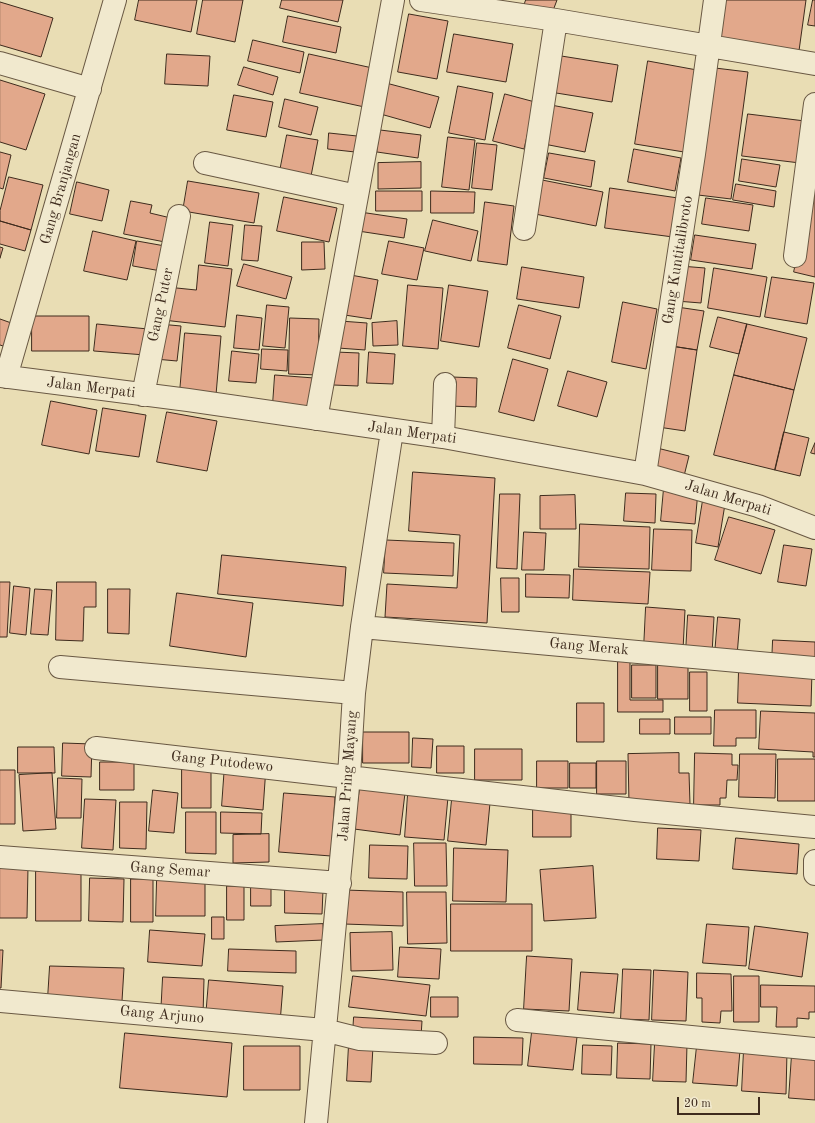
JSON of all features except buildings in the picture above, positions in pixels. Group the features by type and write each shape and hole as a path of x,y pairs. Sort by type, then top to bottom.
{"street":[{"name":"Gang Branjangan","path":"3,377 90,89 114,0"},
{"path":"316,419 393,0"},
{"path":"421,0 556,20 815,64"},
{"name":"Gang Kuntitalibroto","path":"645,474 694,154 715,0"},
{"path":"524,229 556,20"},
{"path":"0,63 90,89"},
{"path":"795,256 815,104"},
{"path":"205,163 357,196"},
{"name":"Gang Puter","path":"142,394 179,216"},
{"name":"Jalan Merpati","path":"3,377 142,394 392,431 443,437 645,474 738,499 815,528"},
{"path":"443,437 445,384"},
{"name":"Jalan Pring Mayang","path":"316,1123 324,1030 340,883 354,692 362,627 392,431"},
{"name":"Gang Merak","path":"362,627 815,668"},
{"path":"60,667 354,692"},
{"name":"Gang Putodewo","path":"96,748 634,810 815,827"},
{"name":"Gang Semar","path":"0,857 340,883"},
{"path":"815,861 815,874"},
{"name":"Gang Arjuno","path":"0,1000 324,1030 360,1039 436,1043"},
{"path":"517,1020 815,1049"}]}
